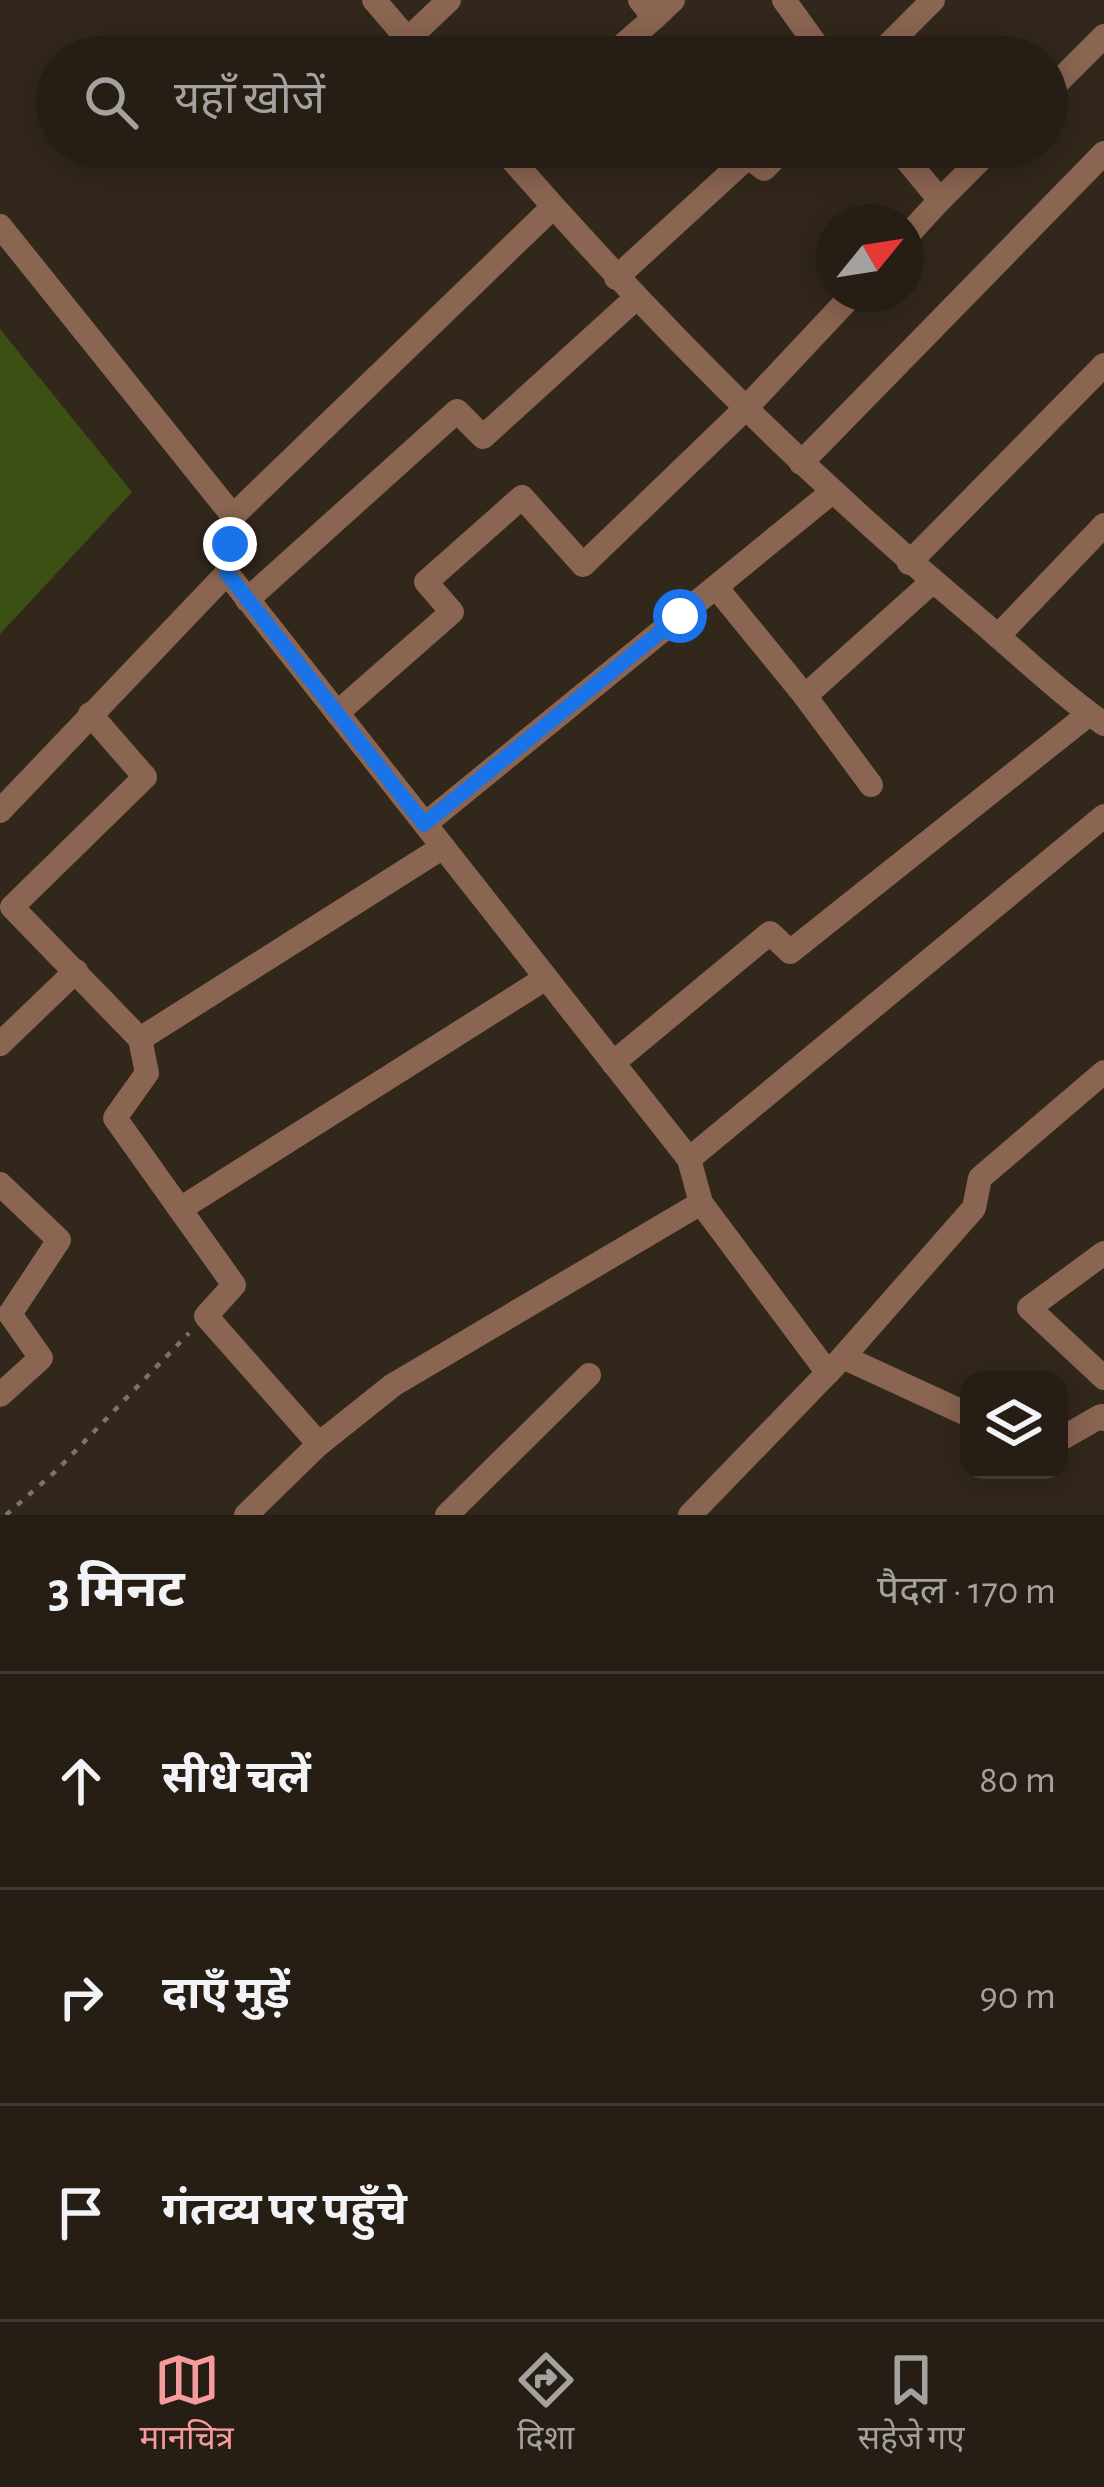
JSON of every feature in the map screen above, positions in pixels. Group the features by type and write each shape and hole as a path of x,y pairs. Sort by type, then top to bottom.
{"street":[{"path":"374,0 405,36"},
{"path":"424,36 449,0"},
{"path":"626,36 647,9 673,0"},
{"path":"784,0 811,36"},
{"path":"897,36 933,0"},
{"path":"1068,72 1104,36"},
{"path":"801,463 1104,153"},
{"path":"520,168 616,278 801,463 909,563 1097,719 790,952 770,933 613,1063"},
{"path":"616,278 737,168"},
{"path":"913,168 940,200"},
{"path":"924,217 972,168"},
{"path":"1,809 227,573 232,516 554,207"},
{"path":"0,226 232,516"},
{"path":"247,600 457,411 483,436 636,298"},
{"path":"337,713 452,612 426,583 522,497 583,565 746,408 836,312"},
{"path":"909,563 1104,365"},
{"path":"424,824 832,492"},
{"path":"998,635 1104,525"},
{"path":"227,573 688,1159 701,1203 835,1365 960,1412"},
{"path":"805,696 933,581"},
{"path":"716,587 871,785"},
{"path":"90,714 145,777 12,907 140,1040 147,1073 116,1118 234,1286 206,1316 320,1444"},
{"path":"688,1159 1104,817"},
{"path":"140,1040 443,847"},
{"path":"0,1044 76,971"},
{"path":"180,1209 546,978"},
{"path":"690,1515 835,1365 974,1208 980,1178 1104,1072"},
{"path":"0,1184 59,1240 10,1314 41,1358 0,1395"},
{"path":"246,1515 320,1444 393,1384 701,1203"},
{"path":"1104,1253 1029,1309 1104,1378"},
{"path":"447,1515 589,1375"},
{"path":"1068,1434 1103,1411"}],"path":[{"path":"6,1515 57,1470 206,1316"}],"green space":[{"path":"0,329 132,492 0,634"}],"route":[{"path":"230,544 227,573 424,824 680,616"}]}
